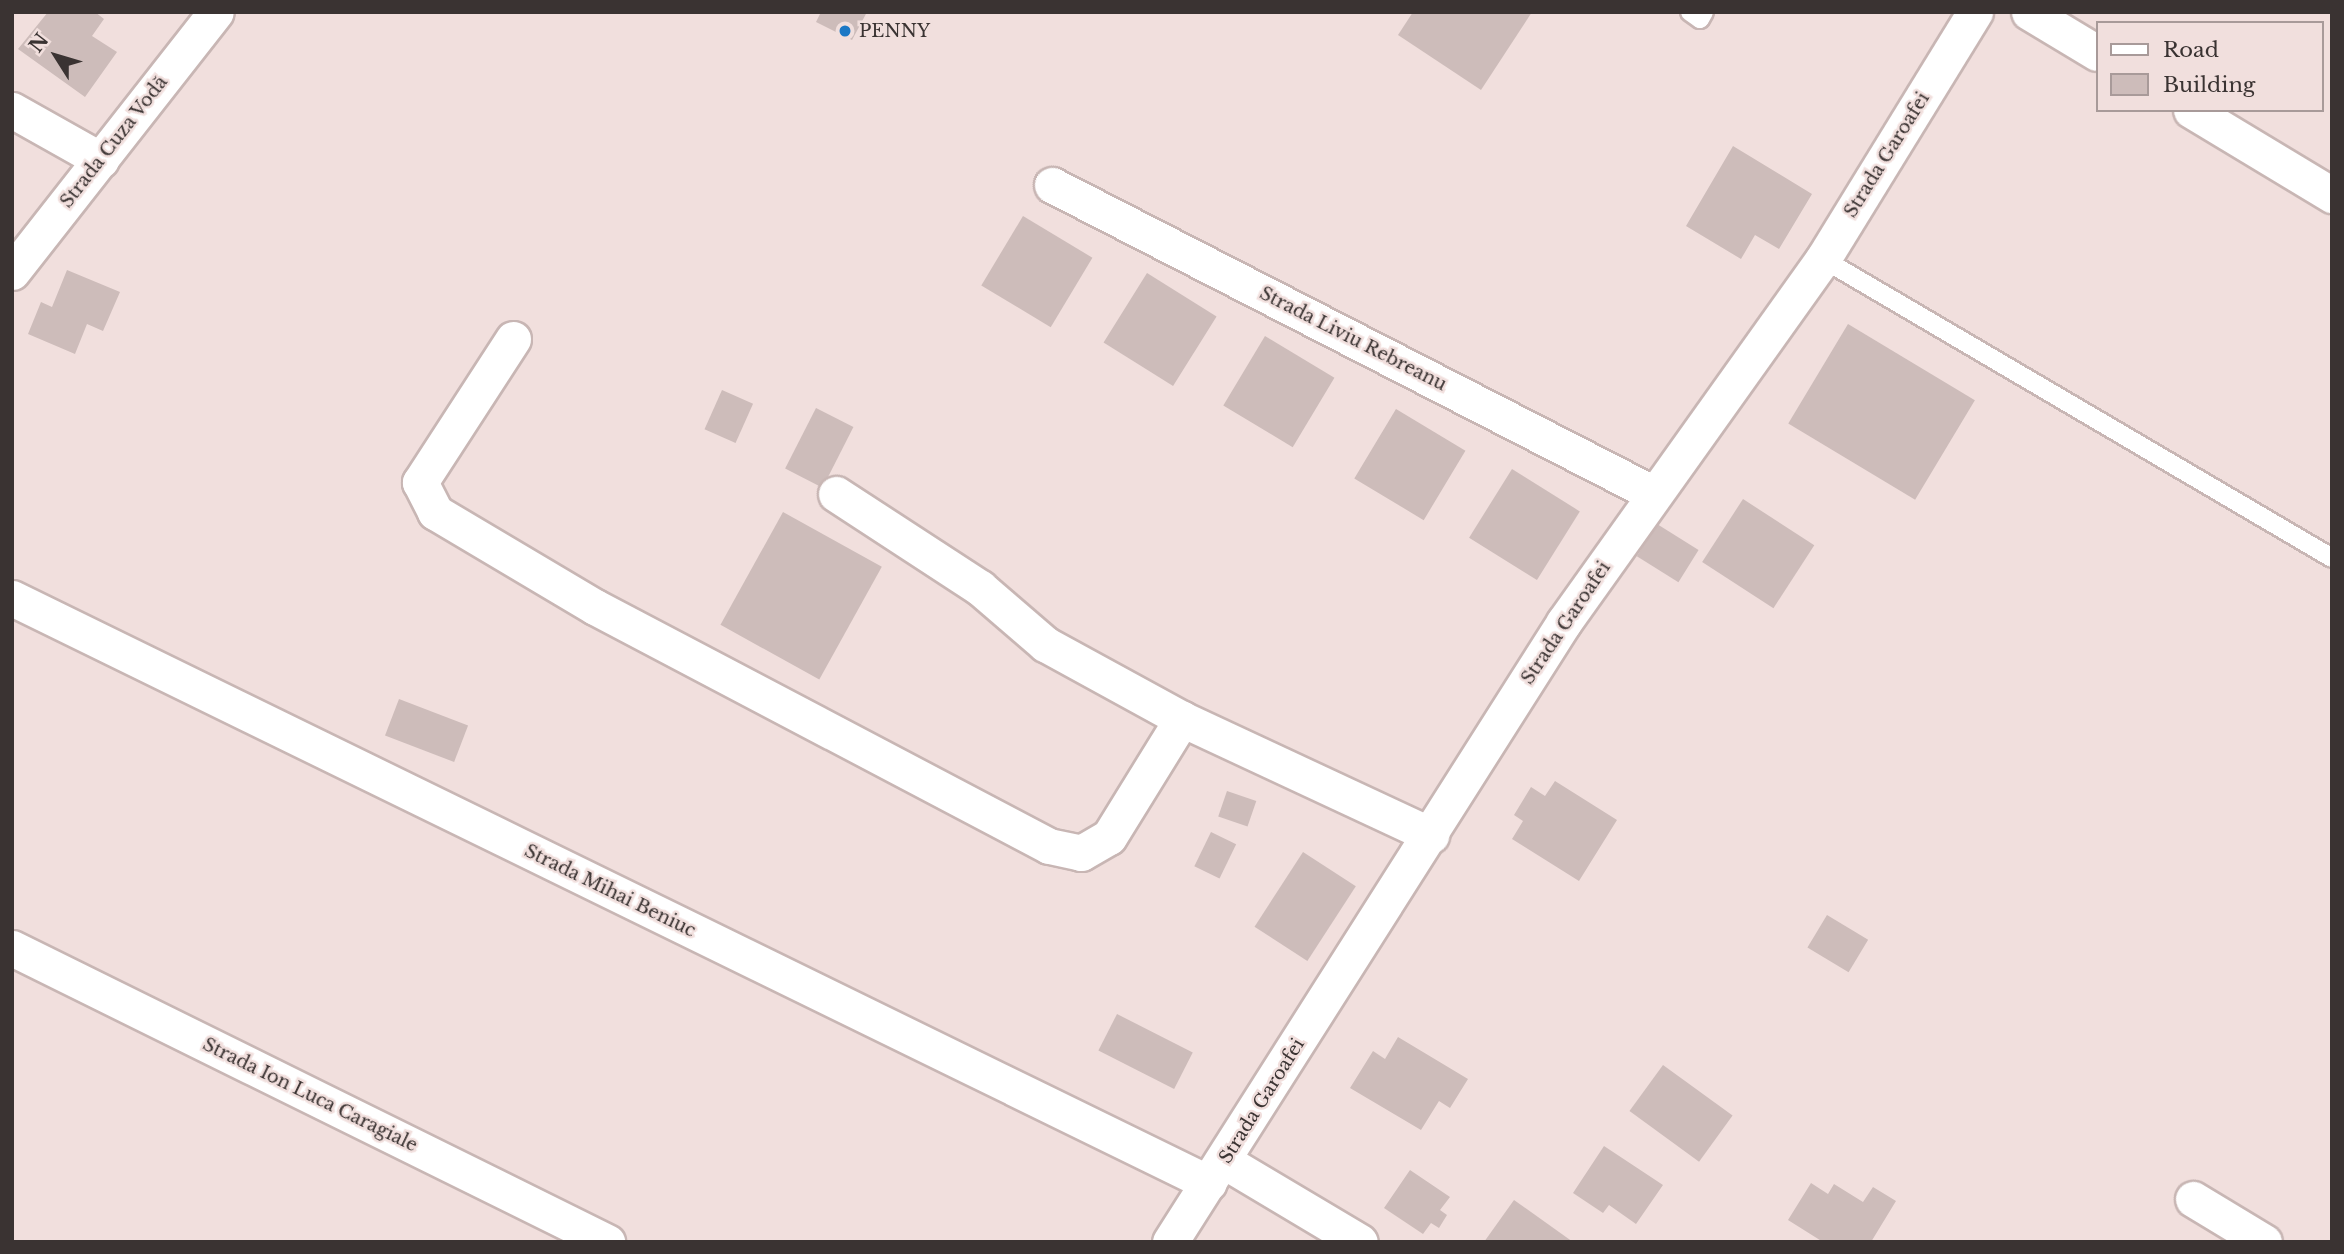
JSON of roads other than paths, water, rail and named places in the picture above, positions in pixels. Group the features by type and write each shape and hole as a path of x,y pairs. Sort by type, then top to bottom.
{"street":[{"name":"Strada Cuza Vodă","path":"12,272 216,12"},
{"name":"Strada Garoafei","path":"1170,1242 1217,1172 1564,622 1823,259 1975,12"},
{"path":"2029,12 2096,52"},
{"path":"12,110 101,160"},
{"path":"2195,112 2332,195"},
{"name":"Strada Liviu Rebreanu","path":"1052,185 1654,494"},
{"path":"513,339 421,482 435,512 595,607 1049,846 1081,853 1109,836 1182,719"},
{"path":"836,494 980,588 1045,644 1182,719 1431,835"},
{"name":"Strada Mihai Beniuc","path":"12,598 1360,1242"},
{"name":"Strada Ion Luca Caragiale","path":"12,947 607,1242"},
{"path":"2193,1199 2264,1242"}],"lane":[{"path":"1690,12 1700,19 1704,12"},
{"path":"1823,259 2332,558"}],"place":[{"name":"PENNY","path":"845,31"}]}
